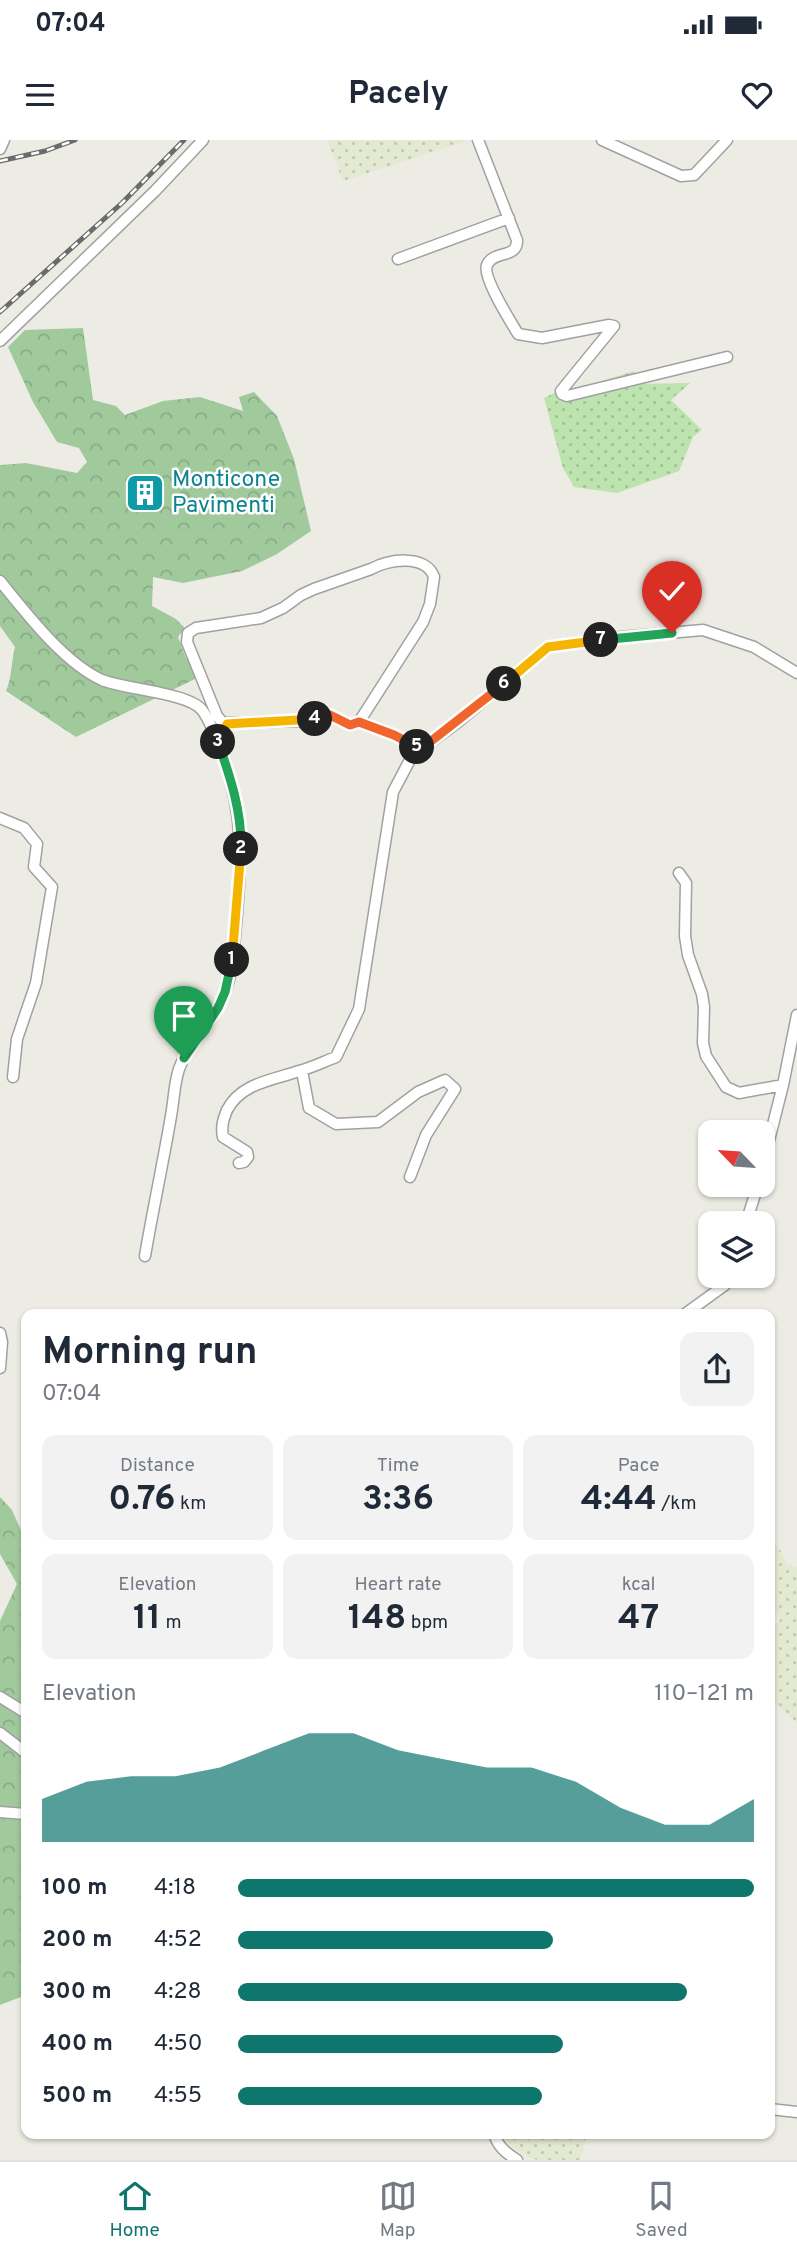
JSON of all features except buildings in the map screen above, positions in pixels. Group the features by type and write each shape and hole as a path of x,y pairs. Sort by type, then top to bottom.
{"street":[{"path":"0,148 4,140"},
{"path":"0,341 155,191 203,140"},
{"path":"478,140 517,240 514,251 492,259 487,263 486,270 500,305 519,334 542,338 614,326 561,391 562,394 567,396 727,357"},
{"path":"602,140 681,176 694,175 727,140"},
{"path":"398,259 509,218"},
{"path":"402,561 421,563 430,568 434,577 427,614 359,722 350,725 330,715 304,720 227,724 221,722 187,642 190,631 261,618 314,589 379,565 402,561"},
{"path":"0,581 32,621 85,670 111,682 189,701 201,708 216,738 237,805 241,841 234,946 228,981 218,1008 180,1067 145,1256"},
{"path":"239,1163 248,1157 247,1152 223,1137 221,1129 232,1102 255,1085 336,1058 359,1009 393,792 412,756 458,722 548,647 703,630 754,647 797,673"},
{"path":"359,722 421,749"},
{"path":"216,738 223,733 227,724"},
{"path":"0,818 24,828 31,836 37,844 34,867 52,887 36,983 17,1039 13,1077"},
{"path":"679,873 686,883 685,936 704,1007 703,1043 706,1056 726,1087 739,1093 783,1085"},
{"path":"774,1120 797,1015"},
{"path":"302,1071 309,1108 336,1124 378,1122 418,1092 446,1080 455,1089 426,1135 410,1177"},
{"path":"692,1309 721,1288"},
{"path":"0,1333 0,1368"},
{"path":"0,1697 21,1710"},
{"path":"0,1733 21,1749"},
{"path":"0,1812 21,1814"},
{"path":"775,2110 797,2112"},
{"path":"495,2139 501,2148 517,2160"}],"green space":[{"path":"327,140 470,140 343,181"},
{"path":"83,328 93,400 116,406 125,415 163,401 200,397 243,411 239,397 254,392 277,416 294,459 311,531 277,554 242,571 183,583 153,577 152,606 176,619 185,628 178,637 186,658 199,677 76,737 6,691 15,647 0,626 0,465 26,463 77,473 87,462 79,448 57,442 33,402 8,347 25,330"},
{"path":"634,371 637,384 690,383 671,400 702,430 693,437 679,471 617,493 574,487 563,468 544,398 556,392 565,393"},
{"path":"0,1497 12,1510 21,1531 21,1997 0,2005 0,1621 17,1584 0,1554"},
{"path":"775,1545 787,1564 797,1567 797,1723 775,1704 775,1624 780,1621 775,1612"},
{"path":"506,2139 586,2139 580,2160 537,2160 522,2154"}],"railway":[{"path":"0,161 45,151 75,140"},
{"path":"0,312 122,203 184,140"}],"place":[{"name":"Monticone Pavimenti","path":"145,493"}],"route":[{"path":"184,1058 218,1008 228,981 234,946 241,841 237,805 216,738 223,733 227,724 304,720 330,715 346,724 359,722 374,727 421,749 458,722 548,647 672,633"}]}
